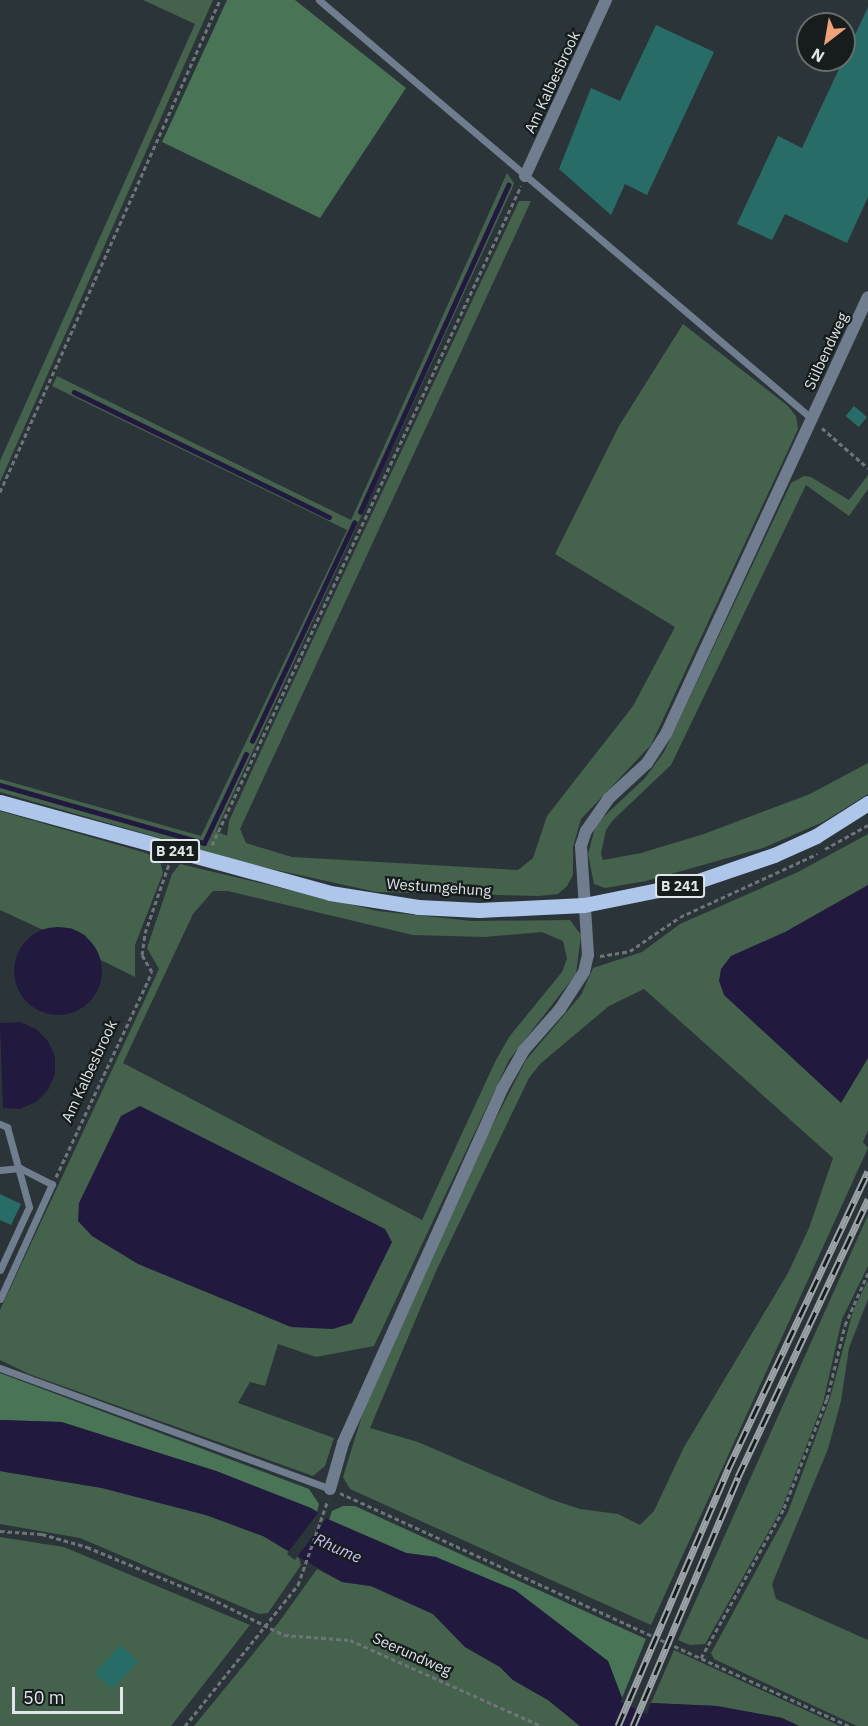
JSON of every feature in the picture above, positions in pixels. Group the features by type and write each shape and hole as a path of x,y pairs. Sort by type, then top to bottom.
{"main road":[{"name":"Westumgehung","path":"0,802 330,893 418,907 479,910 584,905 673,888 774,855 816,836 868,803"}],"street":[{"name":"Am Kalbesbrook","path":"525,176 606,0"},
{"name":"Sülbendweg","path":"588,955 581,846 589,824 608,799 647,763 666,734 868,297"},
{"path":"330,1489 343,1443 502,1089 524,1050 576,988 588,955"}],"lane":[{"path":"319,0 811,418"},
{"path":"0,1124 7,1127 29,1207 0,1270"},
{"path":"0,1170 20,1168 52,1184 0,1299"},
{"path":"0,1368 330,1489"}],"path":[{"path":"0,492 220,0"},
{"path":"205,860 525,176"},
{"path":"811,418 868,468"},
{"path":"588,955 610,957 630,951 680,917 761,881 868,825"},
{"name":"Am Kalbesbrook","path":"52,1184 152,972 142,955 145,933 174,851"},
{"path":"701,1658 784,1508 827,1399 845,1325 868,1273"},
{"path":"330,1489 849,1726"},
{"path":"185,1726 268,1627 298,1585 325,1510"},
{"name":"Seerundweg","path":"0,1530 42,1534 87,1547 293,1637 322,1635 350,1640 541,1726"}],"green space":[{"path":"143,0 213,0 0,482 0,461 195,24"},
{"path":"227,0 295,0 406,88 320,218 162,142"},
{"path":"507,173 514,183 512,189 216,831 227,836 229,821 275,720 519,201 531,201 240,829 246,843 292,857 518,870 533,858 547,816 633,706 675,627 555,554 619,426 683,324 788,406 796,416 798,429 651,745 581,819 573,847 573,875 567,886 558,894 538,896 376,892 250,864 0,792 0,779 201,836 347,530 52,386 57,376 351,520"},
{"path":"868,475 868,489 849,516 806,485 671,765 613,820 606,830 601,853 603,860 641,853 704,834 810,794 868,763 868,794 823,822 763,848 646,881 605,888 594,884 588,854 596,824 645,778 664,752 791,483 804,476 811,477 849,500"},
{"path":"0,811 146,853 160,861 163,873 135,945 135,977 101,960 85,935 71,928 41,929 0,910"},
{"path":"868,834 868,1130 863,1142 868,1148 651,1625 350,1489 343,1477 364,1409 489,1132 526,1060 581,995 593,968 642,952 680,924 798,872","holes":["644,989 833,1158 809,1228 788,1273 684,1447 654,1511 640,1525 618,1514 580,1509 550,1499 418,1442 370,1428 436,1271 529,1078 540,1064 609,1006"]},
{"path":"180,864 378,911 472,921 570,920 581,935 576,974 509,1060 374,1346 316,1357 278,1344 265,1386 250,1382 238,1403 334,1438 325,1466 313,1476 29,1374 0,1360 0,1310 159,969 147,948 172,874","holes":["213,891 228,891 413,935 484,937 542,932 563,941 567,959 562,972 509,1037 495,1062 422,1220 123,1063 193,914"]},
{"path":"868,1215 868,1266 842,1319 823,1403 782,1508 705,1644 690,1645 678,1640"},
{"path":"868,1280 868,1299 849,1348 841,1401 828,1449 772,1584 776,1599 868,1640 868,1726 857,1726 714,1659 711,1653 788,1512 830,1398 853,1311"},
{"path":"0,1373 309,1489 319,1504 317,1512 216,1471 62,1422 0,1420"},
{"path":"0,1471 102,1488 206,1515 263,1536 299,1558 301,1565 268,1613 259,1614 80,1538 0,1524"},
{"path":"343,1506 355,1506 646,1639 622,1698 608,1661 566,1630 436,1557 406,1553 329,1520 332,1511"},
{"path":"0,1537 64,1547 250,1625 171,1726 0,1726"},
{"path":"317,1569 342,1582 371,1586 433,1614 465,1647 500,1667 513,1680 548,1700 580,1726 194,1726 279,1622"},
{"path":"674,1650 840,1726 799,1726 782,1718 717,1706 651,1703"}],"water":[{"path":"868,885 868,1058 841,1103 724,995 719,981 721,969 731,956 785,932"},
{"path":"58,927 83,934 95,946 102,971 95,996 83,1008 58,1015 33,1008 21,996 14,971 21,946 33,934"},
{"path":"20,1022 36,1029 48,1041 55,1057 55,1074 48,1090 36,1102 20,1109 3,1108 0,1023"},
{"path":"140,1106 385,1229 392,1242 352,1323 333,1329 291,1327 138,1264 92,1236 78,1221 79,1203 121,1116"},
{"path":"0,1420 61,1422 216,1471 311,1508 330,1520 406,1553 436,1557 515,1590 608,1661 622,1698 611,1726 580,1726 548,1700 513,1680 500,1667 465,1647 433,1614 371,1586 342,1582 263,1536 206,1515 102,1488 0,1471"},
{"path":"651,1703 717,1706 782,1718 799,1726 642,1726"}],"pier":[{"path":"320,1510 328,1516 295,1560 287,1554"}],"building":[{"path":"868,7 868,197 847,243 785,214 772,240 737,224 778,136 802,148 838,72 856,72 856,33"},
{"path":"656,25 714,52 647,195 625,184 611,215 559,169 591,88 620,101"},
{"path":"854,406 867,417 859,427 846,416"},
{"path":"0,1194 21,1204 11,1225 0,1220"},
{"path":"120,1645 138,1661 112,1689 95,1673"}],"waterway":[{"path":"360,512 508,185"},
{"path":"74,392 329,517"},
{"path":"252,741 354,523"},
{"path":"0,785 204,843 246,754"},
{"name":"Rhume","path":"581,1698 641,1726"}],"railway":[{"path":"618,1726 728,1469 868,1171"},
{"path":"633,1726 738,1477 868,1199"}]}
